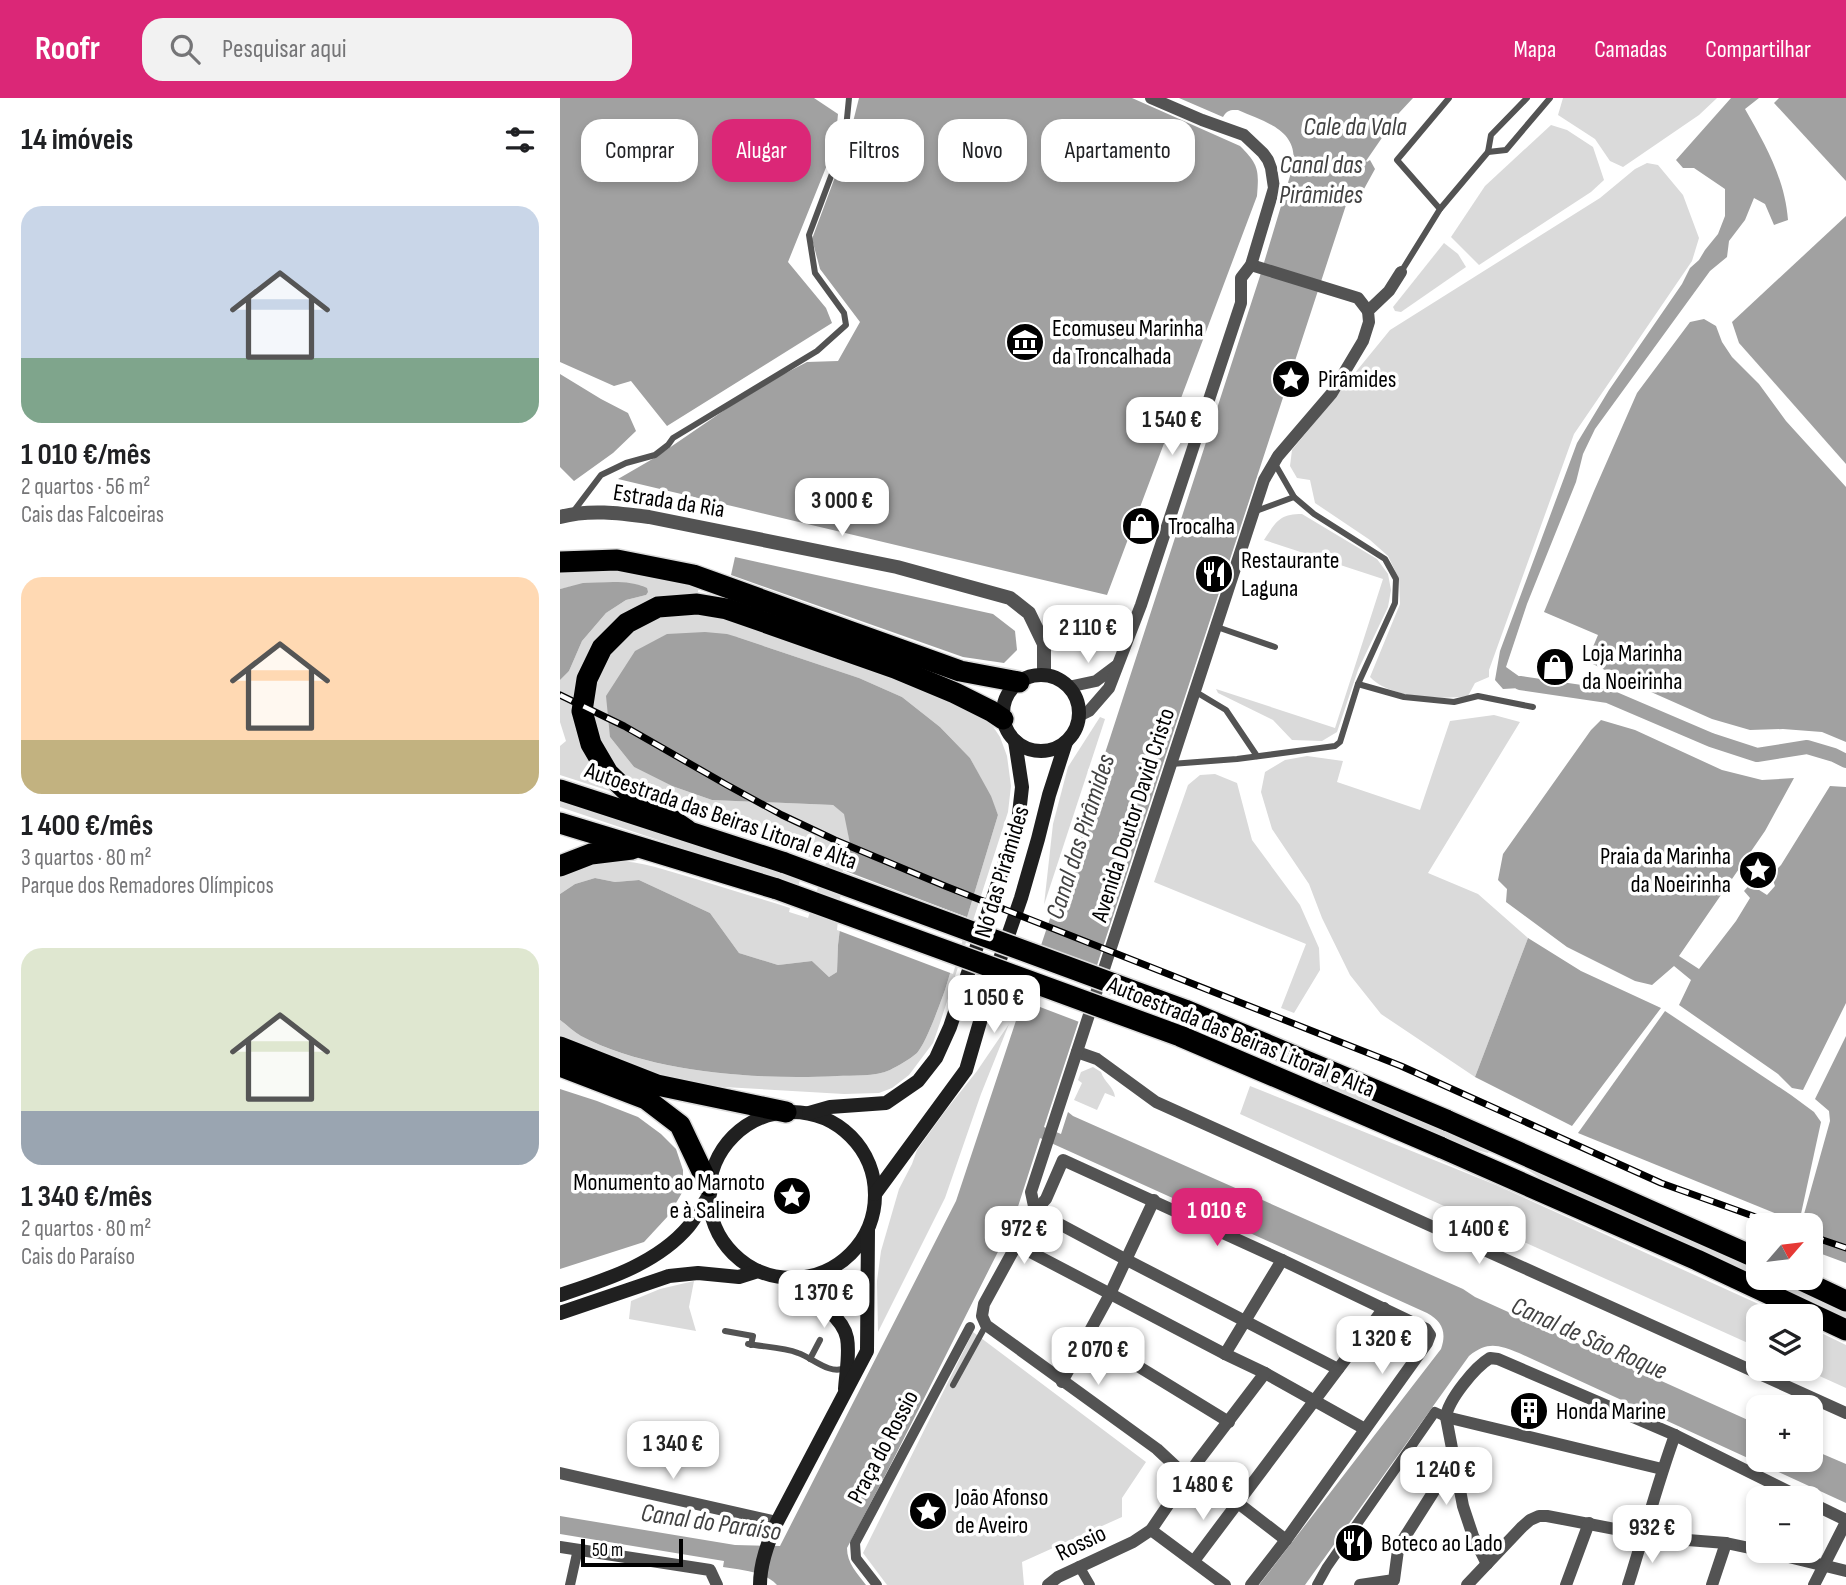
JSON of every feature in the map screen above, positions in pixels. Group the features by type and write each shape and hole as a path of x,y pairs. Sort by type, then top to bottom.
{"highway":[{"path":"560,562 617,560 693,575 960,671 1019,682"},
{"path":"687,830 634,798 608,773 591,744 582,711 587,679 601,648 626,622 658,607 697,604 727,609 895,668 955,693 1003,719"},
{"name":"Autoestrada das Beiras Litoral e Alta","path":"560,790 785,863 1185,1010 1446,1120 1746,1253"},
{"name":"Autoestrada das Beiras Litoral e Alta","path":"560,823 778,889 1180,1036 1697,1260 1846,1330"},
{"path":"560,866 591,854 643,848"},
{"path":"560,1047 657,1085 786,1112"},
{"path":"560,1066 646,1099 680,1125 709,1190"},
{"path":"1823,1290 1846,1301"}],"main road":[{"path":"1003,719 1003,706 1008,694 1019,682 1028,677 1044,676 1054,677 1068,687 1078,704 1079,716"},
{"name":"Nó das Pirâmides","path":"875,1194 965,1070 1021,898 1066,742 1076,728 1079,716"},
{"name":"Nó das Pirâmides","path":"809,1113 830,1107 886,1103 918,1081 936,1058 950,1027 1018,823 1022,787 1015,741 1007,732 1003,719"},
{"path":"1015,741 1025,748 1037,751 1049,751 1066,742"},
{"path":"560,1295 622,1273 666,1247 688,1227 709,1190 717,1158 734,1135 758,1119 786,1112 809,1113 835,1124 856,1142 870,1166 875,1194 874,1212 868,1229 854,1251 834,1268 809,1277 783,1278 758,1271 736,1257 720,1236 710,1212 709,1190"},
{"path":"760,1585 767,1545 777,1522 867,1351 868,1229"},
{"path":"560,1313 669,1276 698,1273 739,1278 758,1271"},
{"path":"783,1278 826,1308 838,1320 847,1337 845,1394"}],"street":[{"path":"1079,716 1089,710 1109,688 1141,605 1241,303 1241,278 1255,266 1274,188 1268,160 1244,135 1151,98"},
{"path":"1255,266 1358,298 1368,311 1389,291 1401,272"},
{"name":"Avenida Doutor David Cristo","path":"1035,1211 1031,1192 1265,480 1278,456 1332,393 1363,341 1369,322 1368,311"},
{"name":"Estrada da Ria","path":"566,516 611,512 649,517 897,568 1010,598 1029,612 1044,644 1044,676"},
{"path":"1068,687 1096,681 1117,666"},
{"path":"1077,1052 1097,1059 1156,1102 1846,1413"},
{"path":"1251,1585 1286,1540 1427,1343 1430,1335 1426,1329 1384,1308 1063,1160 1046,1199 1035,1211 984,1304 982,1316 985,1325 1189,1474 1238,1503 1286,1540"},
{"path":"1062,1382 1110,1294 1154,1200"},
{"path":"1035,1211 1338,1369"},
{"path":"1017,1245 1315,1399 1365,1429"},
{"path":"1224,1354 1282,1260"},
{"path":"1194,1561 1384,1308"},
{"name":"Praça do Rossio","path":"877,1585 856,1558 855,1543 970,1327"},
{"path":"1087,1335 1229,1422"},
{"path":"1487,1564 1473,1536 1463,1506 1446,1417 1447,1408 1475,1371 1490,1358 1675,1435 1778,1486"},
{"name":"Rossio","path":"1048,1585 1058,1577 1133,1542 1151,1530 1189,1474 1265,1373"},
{"path":"1317,1585 1434,1412 1662,1469"},
{"path":"1628,1585 1662,1469 1675,1435"},
{"path":"1360,1585 1394,1580 1398,1550 1454,1463"},
{"path":"560,1473 777,1522"},
{"path":"1814,1585 1846,1521 1823,1509"},
{"path":"1467,1585 1530,1520 1539,1516 1675,1540 1726,1543 1746,1547"},
{"path":"1566,1585 1588,1523"},
{"path":"1151,1530 1224,1585"},
{"path":"1712,1585 1726,1543"},
{"path":"560,1547 710,1570 717,1585"},
{"path":"570,1585 578,1549"},
{"path":"1815,1563 1846,1571"},
{"path":"1079,1566 1090,1585"}],"lane":[{"path":"566,516 601,475 626,463 655,454 673,438 817,351 846,325 844,313 815,273 809,235 845,139 849,98"},
{"path":"1440,209 1397,160 1449,98"},
{"path":"1401,272 1440,209 1488,152 1491,135 1527,98"},
{"path":"1488,152 1506,150 1550,98"},
{"path":"1171,764 1335,746 1340,742 1358,684 1395,603 1396,579 1385,559 1314,514 1294,497 1274,463"},
{"path":"1255,511 1294,497"},
{"path":"1216,627 1275,647"},
{"path":"1358,684 1404,697 1454,702 1478,696 1533,708"},
{"path":"1196,692 1226,710 1257,756"},
{"path":"954,1385 985,1325"},
{"path":"725,1331 753,1336 750,1345 797,1352 832,1370 839,1371 846,1367"},
{"path":"810,1359 820,1340"}],"shaded area":[{"path":"1563,98 1717,98 1699,115 1623,167 1610,161 1595,139 1558,115"},
{"path":"1551,125 1567,130 1593,147 1604,180 1591,192 1479,265 1451,237 1485,186"},
{"path":"1647,163 1658,165 1683,195 1699,238 1692,261 1574,434 1489,670 1489,677 1475,683 1468,696 1457,697 1416,696 1379,684 1370,677 1400,604 1399,579 1388,556 1370,540 1315,503 1310,480 1297,478 1290,466 1292,450 1390,330 1600,198 1635,169"},
{"path":"1444,243 1458,254 1466,267 1401,312 1395,311 1393,307"},
{"path":"1302,514 1377,559 1388,574 1391,590 1388,607 1358,670 1337,732 1322,741 1292,740 1273,720 1218,693 1216,689 1335,728 1383,579 1264,540 1283,517"},
{"path":"587,569 627,570 699,587 697,596 657,601 578,690 616,793 560,775 560,746 566,741 560,722 560,680 569,671 582,641 606,613 626,600 646,595 643,586 612,582 560,589 560,574"},
{"path":"708,613 878,670 947,700 990,722 1000,737 1007,756 1011,786 1008,812 933,1043 909,1075 892,1088 879,1093 844,1094 706,1086 667,1078 569,1041 560,1035 560,1020 581,1036 609,1049 672,1066 706,1071 774,1077 871,1075 890,1070 917,1053 945,990 998,815 970,758 940,727 902,697 859,678 737,637 610,737 634,767 672,786 712,800 833,805 845,814 850,844 837,972 829,977 812,961 778,965 739,953 710,913 639,880 615,882 595,878 575,884 560,894 560,878 576,870 600,862 629,862 663,869 778,904 790,908 789,912 808,918 826,863 709,819 642,790 620,773 595,730 591,705 593,688 603,663 638,625 660,616"},
{"path":"1494,715 1520,722 1428,873 1478,894 1528,938 1475,1077 1381,1014 1350,975 1322,918 1309,884 1272,829 1261,792 1265,772 1285,760 1307,756 1343,761 1337,782 1420,810 1450,721"},
{"path":"1100,717 1105,719 1044,905 1053,824 1068,767"},
{"path":"1215,774 1237,783 1252,840 1300,905 1319,948 1320,970 1294,1013 1281,1008 1306,944 1154,882 1188,785 1200,775"},
{"path":"560,798 800,880 798,887 560,807"},
{"path":"1009,1024 981,1094 945,1198 878,1332 877,1281 881,1251 899,1189 917,1150"},
{"path":"1093,1067 1101,1072 1115,1097 1105,1093 1097,1110 1074,1100 1082,1083 1078,1080 1081,1072"},
{"path":"1323,1079 1469,1138 1489,1151 1488,1153 1466,1147 1320,1087"},
{"path":"1250,1086 1496,1185 1759,1304 1746,1304 1746,1342 1240,1114"},
{"path":"1525,1168 1746,1263 1746,1273 1540,1178"},
{"path":"694,1281 689,1307 696,1331 629,1319 631,1301 660,1289"},
{"path":"1783,1290 1803,1290 1846,1310 1846,1319 1823,1308 1823,1304 1813,1304"},
{"path":"973,1332 1146,1462 1122,1498 1122,1517 1022,1562 1024,1585 887,1585 863,1553"},
{"path":"1823,1334 1846,1345 1846,1388 1823,1378"}],"water":[{"path":"560,98 814,98 838,114 838,119 825,119 825,170 788,262 826,308 832,323 667,426 631,381 614,386 560,362"},
{"name":"Ecomuseu Marinha da Troncalhada","path":"859,98 1132,98 1179,119 1041,119 1041,182 1195,182 1195,126 1240,146 1254,163 1258,174 1257,196 1107,595 618,479 780,376 807,362 838,361 860,322 820,269 812,239 833,182 924,182 924,119 854,119"},
{"name":"Canal das Pirâmides","path":"1179,98 1413,98 1399,113 1366,161 1370,160 1375,169 1359,198 1351,199 1349,196 1044,1127 1061,1134 1068,1112 1746,1419 1746,1457 1519,1353 1499,1346 1488,1346 1469,1356 1305,1585 1259,1585 1441,1349 1442,1328 1427,1313 1040,1138 1013,1222 847,1548 851,1563 866,1585 777,1585 759,1574 723,1567 724,1561 560,1534 560,1516 735,1545 780,1546 956,1201 1110,738 1293,166 1291,144 1278,129 1238,110 1229,111 1223,117"},
{"path":"1731,98 1759,98 1745,109 1778,176 1788,220 1774,225 1765,204 1754,198 1745,220 1729,241 1727,257 1710,271 1595,429 1583,454 1576,482 1527,604 1506,667 1520,677 1520,688 1503,689 1495,680 1500,651 1577,443 1690,268 1718,234 1725,216 1725,189 1694,168 1683,168 1676,160"},
{"path":"1779,98 1846,98 1846,181 1774,103"},
{"path":"1846,216 1846,464 1739,343 1732,322"},
{"path":"1704,319 1716,326 1732,357 1759,384 1786,421 1846,487 1846,742 1822,732 1750,730 1712,719 1587,661 1598,635 1544,612 1637,393 1690,322"},
{"path":"560,374 628,413 636,431 613,453 574,481 560,467"},
{"path":"735,557 993,614 1015,631 1017,650 1004,663 963,657 731,575"},
{"path":"583,583 632,583 647,588 648,592 646,595 626,600 606,613 582,641 569,671 560,680 560,589"},
{"path":"705,632 737,637 859,678 902,697 940,727 970,758 991,796 998,815 940,1004 921,1048 890,1070 871,1075 774,1077 672,1066 609,1049 581,1036 560,1020 560,894 575,884 595,878 615,882 639,880 710,913 739,953 778,965 812,961 829,977 837,972 850,844 844,814 833,805 712,800 672,786 634,767 610,737 606,696 635,651 667,634"},
{"path":"1601,720 1635,730 1722,770 1762,780 1794,778 1765,831 1679,956 1699,969 1750,898 1744,891 1752,882 1767,895 1775,886 1771,875 1781,865 1830,786 1846,787 1846,1003 1803,1090 1792,1088 1778,1074 1679,1005 1691,980 1674,966 1652,985 1635,981 1567,947 1506,902 1507,889 1498,880 1503,854 1591,730"},
{"path":"1528,938 1581,971 1661,1008 1572,1126 1475,1077"},
{"path":"1665,1011 1791,1095 1814,1112 1821,1122 1801,1213 1774,1213 1578,1133"},
{"path":"1846,1036 1846,1263 1824,1255 1824,1213 1804,1213 1830,1121 1829,1111 1815,1099"},
{"path":"560,1089 638,1117 661,1134 676,1149 683,1170 683,1191 669,1215 644,1242 560,1269"},
{"name":"Canal das Pirâmides","path":"1823,1454 1846,1464 1846,1503 1823,1492 1823,1486 1809,1486 1778,1472 1823,1472"}],"pier":[{"path":"843,870 969,918 953,974 837,930"},
{"path":"1037,944 1100,968 1082,1023 1019,999"}],"waterway":[{"path":"1520,683 1608,696 1711,740 1757,755 1807,747 1846,761"}],"railway":[{"path":"560,695 624,726 782,815 835,840 1401,1066 1661,1183 1746,1214"},
{"path":"1824,1240 1846,1248"}],"place":[{"name":"Ecomuseu Marinha da Troncalhada","path":"1025,342"},
{"name":"Pirâmides","path":"1291,379"},
{"name":"Trocalha","path":"1141,526"},
{"name":"Restaurante Laguna","path":"1214,574"},
{"name":"Loja Marinha da Noeirinha","path":"1555,667"},
{"name":"Praia da Marinha da Noeirinha","path":"1758,870"},
{"name":"Monumento ao Marnoto e à Salineira","path":"792,1196"},
{"name":"Honda Marine","path":"1529,1411"},
{"name":"João Afonso de Aveiro","path":"928,1511"},
{"name":"Boteco ao Lado","path":"1354,1543"}],"water label":[{"name":"Cale da Vala","path":"1355,127"},
{"name":"Canal de São Roque","path":"1589,1339"},
{"name":"Canal do Paraíso","path":"711,1523"}]}
